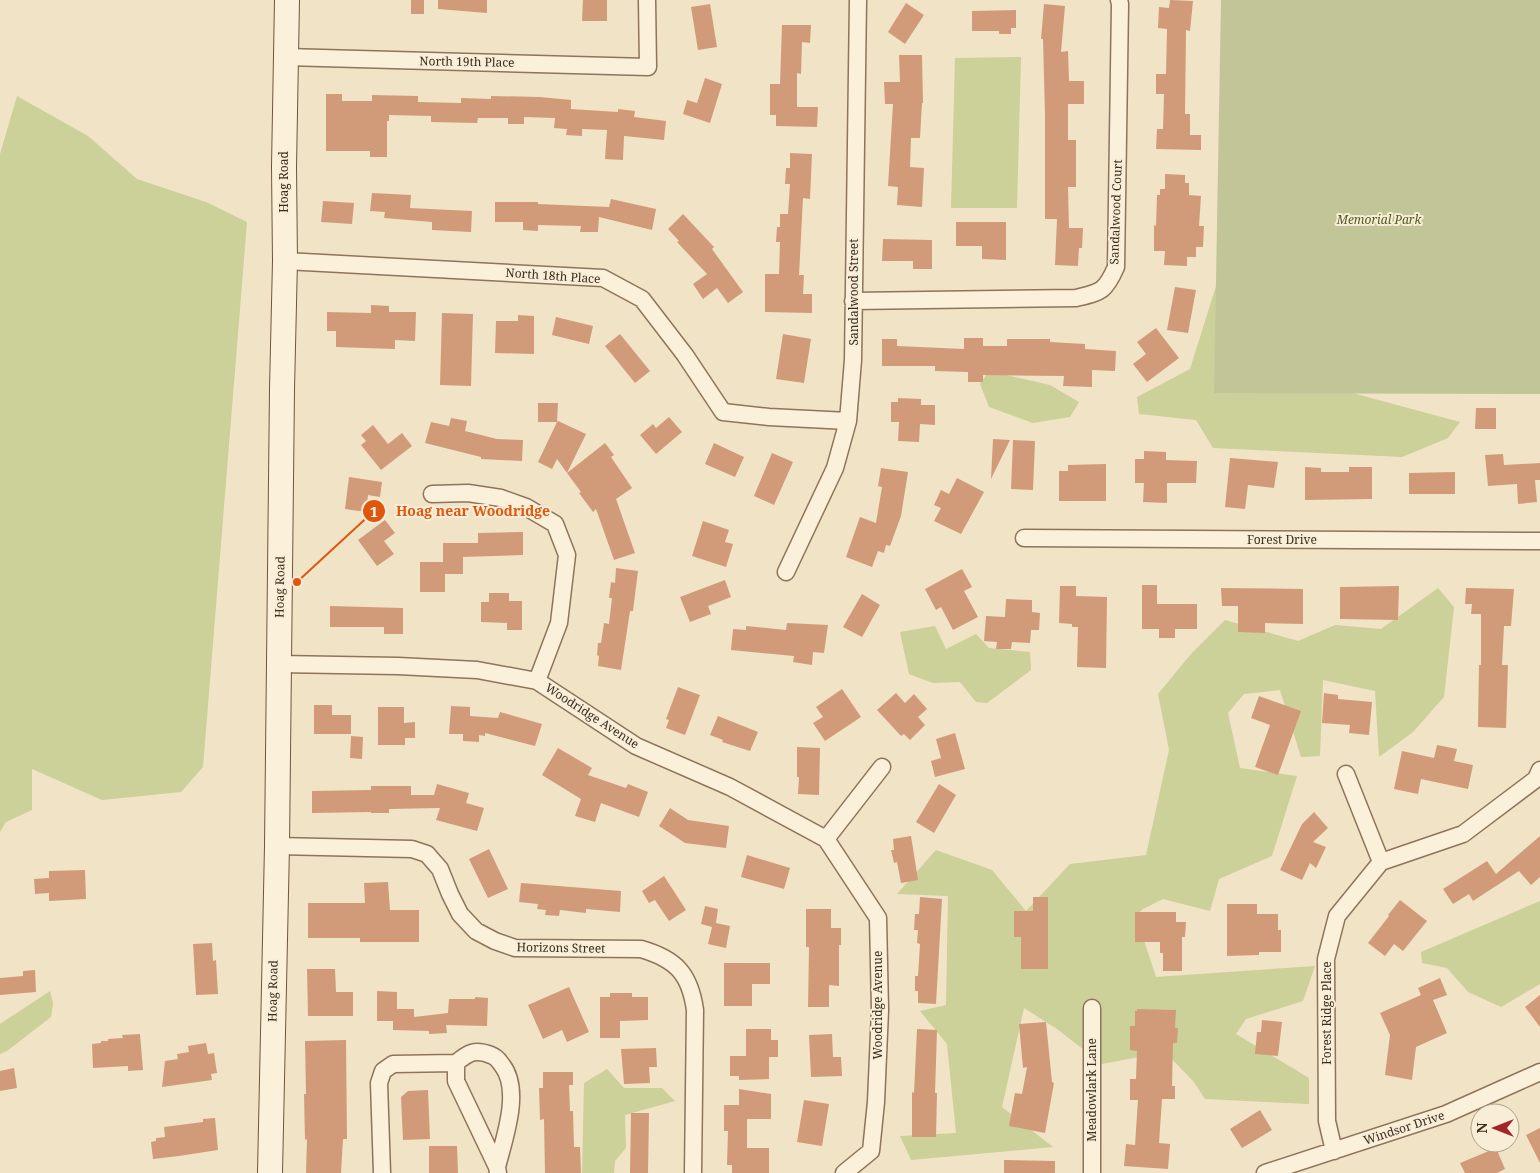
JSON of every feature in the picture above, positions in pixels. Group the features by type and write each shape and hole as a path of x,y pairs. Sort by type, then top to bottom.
{"street":[{"name":"Hoag Road","path":"270,1173 277,846 287,0"},
{"name":"North 19th Place","path":"286,58 648,66 647,0"},
{"name":"Sandalwood Street","path":"786,572 835,468 848,421 854,360 853,301 858,0"},
{"name":"Sandalwood Court","path":"853,301 1076,298 1099,293 1109,284 1116,267 1120,4 1118,0"},
{"name":"North 18th Place","path":"285,261 603,278 642,299 686,355 724,412 769,417 848,421"},
{"path":"432,494 468,493 501,498 526,507 555,524 567,555 558,623 538,680"},
{"name":"Forest Drive","path":"1024,538 1540,542"},
{"name":"Woodridge Avenue","path":"279,664 398,666 477,670 538,680 636,746 730,787 826,839 878,918 880,1010 876,1102 871,1151 844,1173"},
{"path":"826,839 882,767"},
{"path":"1346,774 1381,862 1463,834 1536,779 1540,770"},
{"name":"Horizons Street","path":"277,846 412,849 427,854 440,869 460,914 476,931 495,941 515,948 641,949 658,954 674,964 686,978 693,993 696,1010 693,1173"},
{"name":"Forest Ridge Place","path":"1334,1151 1327,1121 1326,959 1337,916 1381,862"},
{"name":"Meadowlark Lane","path":"1092,1008 1092,1173"},
{"path":"382,1173 379,1083 383,1071 393,1064 456,1063 467,1054 481,1052 495,1056 506,1070 511,1090 510,1116 497,1170"},
{"path":"456,1063 456,1081 497,1170"},
{"name":"Windsor Drive","path":"1265,1173 1446,1114 1540,1072"}],"green space":[{"name":"Memorial Park","path":"1221,0 1540,0 1540,394 1214,393"},
{"path":"1021,57 1017,208 951,208 955,58"},
{"path":"17,96 88,136 137,179 206,202 247,222 203,767 181,792 102,800 32,769 32,810 6,822 0,832 0,154"},
{"path":"1217,283 1293,377 1460,422 1448,438 1402,457 1213,448 1196,420 1139,414 1137,397 1190,369"},
{"path":"989,371 1050,385 1079,402 1070,417 1033,423 989,407 980,384"},
{"path":"1438,588 1454,607 1444,697 1413,732 1379,757 1375,691 1323,680 1320,756 1301,757 1280,690 1244,694 1228,713 1240,768 1297,776 1272,856 1219,879 1210,911 1163,899 1143,909 1136,916 1156,977 1315,966 1303,1001 1246,1019 1236,1034 1309,1078 1309,1104 1205,1099 1193,1081 1165,1052 1102,1064 1057,1029 1024,1008 1002,1107 1053,1147 911,1160 900,1136 956,1133 947,1044 920,1011 946,1005 948,896 897,894 936,850 992,870 1026,911 1070,864 1146,855 1169,750 1158,694 1191,654 1225,620 1298,641 1335,625 1381,629"},
{"path":"935,626 946,649 976,634 989,648 1030,652 1031,670 987,703 976,702 960,682 933,683 909,674 900,632"},
{"path":"1540,901 1540,984 1501,1007 1468,992 1447,968 1422,963 1421,952"},
{"path":"50,991 53,1003 51,1017 7,1051 0,1054 0,1024"},
{"path":"607,1069 624,1088 662,1088 675,1101 625,1115 626,1148 615,1161 614,1173 582,1173 584,1083"}],"building":[{"path":"411,0 424,0 424,14 411,14"},
{"path":"438,0 487,0 487,13 438,9"},
{"path":"583,0 607,0 607,21 582,21"},
{"path":"1170,0 1193,1 1190,31 1186,30 1185,114 1190,114 1190,135 1201,135 1201,150 1156,149 1157,129 1163,129 1164,94 1156,94 1156,74 1166,74 1167,29 1158,28 1159,7 1169,8"},
{"path":"906,3 924,15 905,44 888,32"},
{"path":"710,4 717,47 698,50 691,7"},
{"path":"1044,4 1065,6 1061,52 1068,51 1069,81 1084,81 1084,104 1068,104 1068,140 1076,140 1076,187 1068,187 1069,228 1083,228 1082,248 1079,248 1078,266 1055,265 1057,219 1045,219 1045,115 1043,39 1041,39"},
{"path":"1016,10 1016,28 1011,28 1011,34 999,34 999,31 972,31 972,11"},
{"path":"782,25 811,25 810,43 802,42 801,74 797,73 797,107 818,107 817,127 776,126 776,115 770,115 770,84 780,84"},
{"path":"899,55 922,55 923,103 920,138 911,138 910,167 924,168 922,207 897,205 898,187 888,186 893,104 885,104 884,82 900,82"},
{"path":"705,78 722,84 710,123 683,114 687,100 697,103"},
{"path":"326,94 342,94 342,101 372,101 372,95 418,96 418,102 461,103 461,98 491,99 491,96 571,100 571,109 618,112 618,109 635,111 634,117 666,121 664,140 624,136 623,160 605,159 607,130 582,129 582,136 566,135 567,129 554,128 555,118 524,117 524,124 508,124 508,118 478,118 477,123 431,122 431,116 389,115 389,121 387,121 387,157 370,157 370,151 326,151"},
{"path":"790,153 812,154 810,199 803,198 799,275 804,275 803,294 812,294 812,313 765,312 765,274 779,274 780,242 776,242 777,227 780,227 780,214 788,214 790,184 785,184 786,168 790,168"},
{"path":"1165,174 1185,175 1185,183 1189,183 1189,195 1201,196 1199,226 1204,226 1203,247 1196,247 1196,257 1187,257 1187,266 1164,265 1165,251 1154,251 1157,195 1160,195 1160,189 1165,189"},
{"path":"372,193 411,195 410,208 472,211 471,232 432,230 432,222 384,218 385,212 370,211"},
{"path":"611,199 656,209 652,230 599,217 598,232 580,232 581,226 538,225 538,231 523,230 523,222 495,222 495,202 538,202 538,204 609,207"},
{"path":"323,201 354,203 352,224 321,222"},
{"path":"683,214 714,247 712,249 743,292 728,303 717,288 703,299 693,284 707,274 677,242 679,241 668,229"},
{"path":"956,222 1006,222 1006,260 982,259 982,246 956,246"},
{"path":"883,239 932,240 932,269 913,269 913,261 882,261"},
{"path":"1175,287 1196,290 1188,333 1167,330"},
{"path":"371,305 389,306 389,312 416,312 415,341 395,340 395,349 336,347 336,331 327,331 327,312 371,313"},
{"path":"442,313 473,314 471,386 440,385"},
{"path":"518,315 534,316 534,354 495,353 496,321 518,321"},
{"path":"556,317 593,326 589,344 552,335"},
{"path":"1156,328 1179,358 1147,382 1133,364 1146,354 1137,342"},
{"path":"620,334 650,371 635,383 605,346"},
{"path":"783,334 811,339 804,383 776,379"},
{"path":"964,338 983,338 983,346 1007,346 1007,339 1050,339 1050,342 1085,344 1085,349 1116,351 1115,371 1092,370 1092,387 1063,386 1064,376 983,375 983,382 968,382 968,372 935,371 935,366 882,366 882,339 897,339 897,346 964,349"},
{"path":"898,398 921,399 921,405 935,405 935,425 920,424 919,442 898,441 899,422 891,422 891,402 898,402"},
{"path":"538,403 558,403 557,422 538,422"},
{"path":"1476,408 1496,408 1496,429 1475,429"},
{"path":"669,417 682,432 656,454 640,435 653,424 656,428"},
{"path":"451,418 467,421 465,431 497,439 523,440 522,461 481,459 481,457 425,443 431,422 449,426"},
{"path":"557,422 586,434 567,473 557,459 552,469 538,462"},
{"path":"373,425 388,444 402,433 412,446 381,470 361,445 366,441 361,435"},
{"path":"993,439 1010,440 991,479"},
{"path":"1013,440 1035,441 1033,490 1011,489"},
{"path":"605,443 614,455 611,457 632,488 616,499 635,553 614,560 596,509 593,512 567,473"},
{"path":"714,443 744,457 735,477 705,464"},
{"path":"1144,451 1166,452 1166,460 1197,461 1196,483 1167,483 1167,503 1143,502 1144,483 1135,483 1135,459 1144,459"},
{"path":"772,453 793,462 774,505 754,496"},
{"path":"1503,454 1504,465 1540,463 1540,480 1535,480 1537,502 1518,504 1517,484 1488,486 1485,455"},
{"path":"1230,458 1278,462 1274,488 1248,485 1245,509 1225,507"},
{"path":"1106,464 1106,501 1059,501 1059,471 1068,471 1068,465"},
{"path":"1305,467 1321,468 1321,472 1349,472 1349,467 1372,467 1372,499 1305,500"},
{"path":"881,468 908,472 901,516 890,546 886,545 884,553 878,551 872,567 846,557 860,517 876,523 882,487 878,486"},
{"path":"1455,472 1455,494 1409,494 1409,473"},
{"path":"349,477 382,482 380,497 368,495 366,512 345,509"},
{"path":"957,478 984,492 961,534 934,521 941,508 934,505 941,490 949,494"},
{"path":"385,520 395,533 384,541 394,554 377,566 358,540"},
{"path":"703,521 729,530 725,542 733,544 726,567 692,556"},
{"path":"523,532 523,555 463,557 463,574 445,574 445,592 420,592 420,562 443,562 443,543 478,543 478,533"},
{"path":"616,568 638,571 633,611 630,611 621,670 598,666 599,656 597,655 598,643 601,643 604,623 609,624 612,598 609,598 611,582 615,583"},
{"path":"962,569 972,587 964,591 978,617 953,630 941,607 936,610 925,589"},
{"path":"725,580 731,597 708,606 711,614 690,622 680,597"},
{"path":"1142,585 1157,585 1157,604 1197,604 1197,629 1175,629 1175,638 1159,638 1159,629 1142,629"},
{"path":"1060,586 1076,586 1076,596 1107,597 1106,668 1077,667 1078,627 1072,627 1072,624 1059,623"},
{"path":"1399,586 1398,620 1340,619 1340,587"},
{"path":"1221,588 1303,589 1303,624 1265,623 1265,633 1238,632 1238,606 1222,606"},
{"path":"1466,588 1514,589 1511,626 1504,626 1502,665 1508,665 1506,728 1478,727 1481,614 1471,614 1472,604 1465,604"},
{"path":"489,593 509,593 509,601 522,601 522,630 507,630 507,623 481,622 481,602 489,602"},
{"path":"862,594 880,605 862,637 843,627"},
{"path":"1006,599 1032,600 1032,612 1040,613 1039,630 1031,630 1030,643 1012,642 1011,649 996,649 997,642 984,641 986,616 1005,617"},
{"path":"330,606 403,608 403,634 384,634 384,627 330,627"},
{"path":"787,623 828,625 824,653 813,652 812,665 793,662 794,656 731,650 733,629 746,630 746,626 786,630"},
{"path":"678,687 700,695 685,735 666,728 669,720 666,719"},
{"path":"842,689 861,717 825,741 813,723 823,717 816,707"},
{"path":"896,693 905,703 914,694 927,709 918,717 925,725 910,740 904,734 901,736 877,710"},
{"path":"1324,693 1338,695 1338,699 1372,702 1369,735 1349,733 1350,725 1322,723"},
{"path":"1259,696 1301,711 1278,775 1255,767 1270,725 1251,718"},
{"path":"314,705 332,705 332,715 351,715 351,734 314,734"},
{"path":"451,706 470,707 470,716 498,718 500,712 542,724 535,746 485,733 485,736 479,735 479,742 463,741 463,734 449,734"},
{"path":"378,707 404,707 404,723 415,722 415,738 405,738 405,745 378,745"},
{"path":"718,716 758,732 750,751 722,742 723,740 710,735"},
{"path":"955,733 965,769 935,777 931,761 941,758 936,739"},
{"path":"351,736 363,737 362,759 350,758"},
{"path":"1437,745 1457,749 1454,761 1473,765 1468,789 1421,779 1418,794 1394,789 1402,751 1434,758"},
{"path":"797,747 820,748 819,795 798,794"},
{"path":"558,748 592,768 588,775 626,788 628,784 648,792 639,817 601,803 595,822 575,816 581,799 542,775"},
{"path":"437,784 469,793 466,803 484,808 477,831 436,820 440,808 389,809 389,813 312,813 312,791 371,790 371,786 411,786 411,795 434,795"},
{"path":"939,784 956,795 934,833 916,822"},
{"path":"670,808 688,820 729,826 726,848 685,843 659,826"},
{"path":"1314,812 1328,828 1313,842 1326,847 1316,868 1310,863 1302,880 1280,870 1302,824"},
{"path":"911,836 918,880 901,883 897,862 894,863 891,850 894,850 893,839"},
{"path":"1540,836 1540,877 1531,885 1519,871 1473,901 1469,894 1453,904 1443,889 1487,861 1496,874"},
{"path":"489,849 508,889 488,898 469,859"},
{"path":"747,855 790,868 784,889 741,877"},
{"path":"85,870 86,899 49,901 49,893 35,894 34,879 49,878 49,871"},
{"path":"664,876 686,910 669,921 655,900 649,903 642,891"},
{"path":"388,882 390,910 419,910 419,942 360,942 360,938 308,938 308,903 365,903 364,883"},
{"path":"521,883 621,891 620,912 586,909 586,913 560,910 559,916 545,915 546,910 537,909 538,904 519,902"},
{"path":"920,897 942,899 936,1004 918,1003 918,991 915,991 915,976 918,976 920,944 917,943 918,930 914,930 915,914 919,914"},
{"path":"1033,897 1048,897 1048,969 1021,969 1021,937 1014,937 1014,911 1033,911"},
{"path":"1400,900 1427,921 1403,951 1394,944 1385,956 1368,943"},
{"path":"1227,904 1257,904 1257,914 1278,914 1278,930 1281,930 1281,952 1259,952 1259,955 1227,956"},
{"path":"705,906 718,909 716,923 730,926 726,948 708,944 712,927 701,924"},
{"path":"806,909 831,909 831,928 841,928 839,986 829,985 829,1007 808,1007 809,947 806,947"},
{"path":"1135,912 1176,912 1176,922 1186,922 1185,937 1182,937 1182,971 1163,971 1163,953 1160,953 1160,942 1135,942"},
{"path":"212,943 213,961 216,960 218,994 196,995 193,944"},
{"path":"724,963 770,963 770,984 752,984 752,1006 724,1006"},
{"path":"307,969 335,969 336,992 353,992 353,1016 308,1016"},
{"path":"35,970 36,992 0,995 0,978 23,976 23,971"},
{"path":"1440,978 1447,995 1433,1000 1447,1033 1416,1047 1412,1080 1385,1075 1390,1035 1380,1013 1421,995 1418,988"},
{"path":"569,987 589,1032 567,1042 562,1030 543,1039 528,1005"},
{"path":"377,991 397,992 397,1009 414,1009 414,1017 448,1013 449,999 488,998 487,1026 446,1025 447,1033 429,1034 429,1031 393,1030 393,1021 377,1021"},
{"path":"610,993 632,993 632,997 648,997 648,1020 620,1021 620,1038 600,1038 600,997 610,997"},
{"path":"1540,995 1540,1027 1525,1007"},
{"path":"1137,1009 1176,1010 1175,1028 1178,1028 1177,1043 1173,1043 1172,1086 1175,1086 1175,1099 1162,1099 1159,1143 1170,1144 1168,1169 1124,1166 1126,1144 1135,1145 1138,1100 1130,1100 1130,1079 1136,1079 1137,1051 1130,1050 1130,1026 1135,1026 1135,1011"},
{"path":"1262,1020 1282,1022 1278,1056 1255,1054 1257,1032 1261,1032"},
{"path":"1046,1022 1052,1082 1054,1083 1045,1133 1009,1126 1015,1093 1022,1094 1027,1067 1023,1068 1019,1024"},
{"path":"746,1029 771,1029 771,1040 778,1040 778,1057 769,1057 769,1079 739,1080 739,1076 730,1076 730,1056 746,1056"},
{"path":"917,1029 937,1030 936,1137 912,1137 912,1092 914,1093"},
{"path":"140,1034 143,1070 128,1071 128,1066 93,1068 92,1044 108,1041 108,1039 123,1038 122,1035"},
{"path":"832,1034 833,1057 841,1057 842,1076 811,1077 809,1035"},
{"path":"346,1040 347,1139 343,1139 341,1173 306,1173 305,1041"},
{"path":"206,1043 208,1054 214,1053 217,1073 211,1074 212,1080 162,1087 165,1061 178,1059 177,1054 189,1052 188,1046"},
{"path":"656,1048 657,1067 649,1067 650,1083 624,1084 621,1049"},
{"path":"14,1068 17,1088 0,1091 0,1071"},
{"path":"543,1072 573,1072 573,1085 569,1085 570,1111 573,1111 574,1147 580,1147 581,1173 545,1173 544,1119 540,1120 539,1088 543,1088"},
{"path":"739,1089 771,1094 771,1119 747,1119 747,1148 769,1148 769,1173 732,1173 732,1165 727,1165 728,1131 724,1131 724,1105 739,1105"},
{"path":"428,1090 430,1139 403,1140 401,1097 408,1091"},
{"path":"804,1100 829,1104 822,1146 797,1142"},
{"path":"1260,1110 1272,1130 1242,1148 1230,1129"},
{"path":"631,1113 649,1113 648,1173 630,1173"},
{"path":"215,1118 218,1150 153,1159 151,1142 156,1141 156,1138 165,1137 164,1127 203,1122 203,1119"},
{"path":"1540,1128 1540,1163 1526,1135"},
{"path":"429,1146 457,1146 458,1173 429,1173"},
{"path":"1484,1153 1498,1153 1505,1169 1497,1173 1465,1173 1460,1163"},
{"path":"1004,1160 1055,1161 1055,1173 1004,1173"}],"place":[{"name":"Hoag near Woodridge","path":"297,582"}]}
